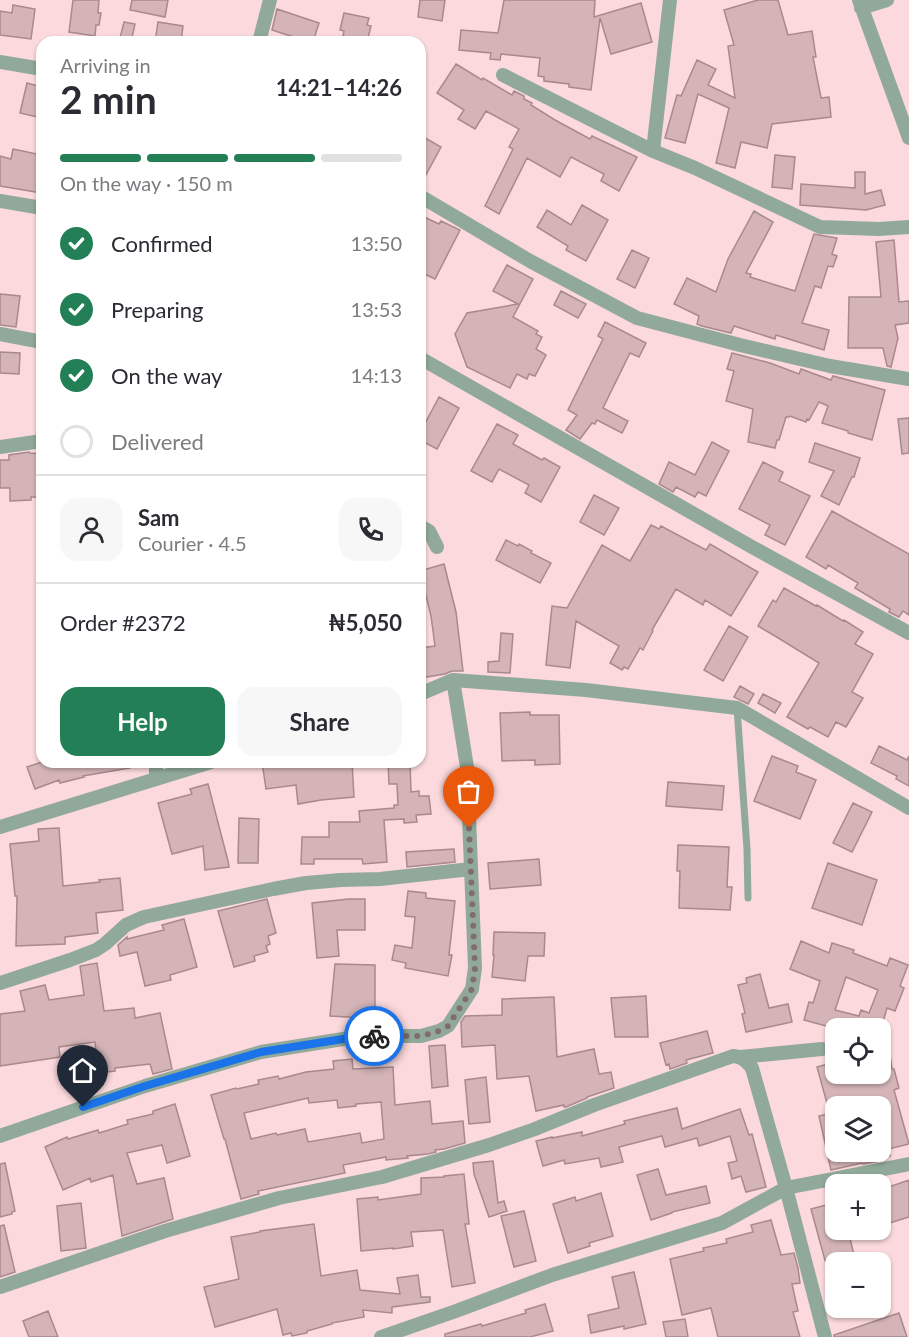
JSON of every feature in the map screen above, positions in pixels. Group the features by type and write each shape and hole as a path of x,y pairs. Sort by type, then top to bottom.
{"street":[{"path":"261,36 270,0"},
{"path":"653,151 670,0"},
{"path":"887,0 860,4 909,138"},
{"path":"0,62 36,68"},
{"path":"503,75 653,151 695,168 820,227 879,229 909,227"},
{"path":"426,200 530,261 637,318 830,366 909,379"},
{"path":"0,201 36,207"},
{"path":"0,334 36,341"},
{"path":"426,361 752,547 909,633"},
{"path":"0,447 36,442"},
{"path":"426,529 437,547"},
{"path":"426,691 453,680 586,690 737,708 909,808"},
{"path":"0,1136 145,1086 261,1052 362,1036 421,1036 448,1026 472,989 475,968 467,767 453,680"},
{"path":"156,768 156,779"},
{"path":"0,827 192,768"},
{"path":"0,983 84,955 105,944 135,921 179,909 306,883 380,879 471,869"},
{"path":"0,1287 165,1231 279,1198 381,1177 489,1145 733,1056 822,1049"},
{"path":"740,1057 752,1068 825,1337"},
{"path":"381,1337 552,1275 722,1223 786,1188 909,1164"}],"lane":[{"path":"737,708 747,849 748,898"}],"building":[{"path":"73,0 99,0 98,13 101,13 99,25 96,25 95,36 69,32"},
{"path":"132,0 168,0 165,17 130,10"},
{"path":"420,0 445,0 442,21 418,17"},
{"path":"504,0 595,0 594,17 641,3 652,42 611,54 600,18 591,90 544,81 544,77 538,76 540,58 501,54 500,60 490,59 491,53 459,50 461,30 498,33"},
{"path":"758,0 778,0 788,35 812,31 816,57 813,57 821,98 829,97 831,117 772,124 767,148 741,142 735,168 716,163 729,108 698,94 685,143 665,138 677,95 681,96 697,60 716,69 708,85 735,98 728,46 734,45 724,10"},
{"path":"13,5 35,9 31,39 0,35 0,11 12,13"},
{"path":"277,9 319,23 315,36 290,36 272,30"},
{"path":"344,13 369,18 367,25 371,26 368,36 343,36 344,31 340,30"},
{"path":"124,22 135,24 132,36 120,36"},
{"path":"158,22 183,26 182,36 156,36"},
{"path":"456,64 512,95 514,91 524,96 524,99 532,103 531,105 590,139 592,136 637,157 619,191 601,181 604,174 571,157 560,177 527,158 499,214 485,206 513,149 509,147 519,129 486,111 475,129 458,119 464,110 437,93"},
{"path":"27,83 36,85 36,117 20,113"},
{"path":"426,138 441,147 426,175"},
{"path":"13,149 36,154 36,192 0,186 0,156 11,159"},
{"path":"775,155 795,157 792,189 772,187"},
{"path":"855,172 865,172 865,194 881,190 885,205 866,210 800,205 801,184 855,188"},
{"path":"582,205 608,220 586,261 566,250 568,246 537,227 547,210 571,225"},
{"path":"754,211 773,222 746,273 751,274 750,277 795,291 814,234 837,238 832,254 837,256 833,267 828,266 821,288 815,286 802,323 829,330 824,350 776,335 775,339 734,326 731,333 702,326 697,324 699,316 674,304 687,278 716,292 728,259"},
{"path":"426,218 439,224 441,221 460,230 435,279 426,275"},
{"path":"894,240 899,302 909,301 909,323 895,325 898,338 891,367 887,366 883,348 848,348 849,297 881,297 876,242"},
{"path":"632,250 649,258 635,288 617,279"},
{"path":"507,265 533,279 513,317 538,331 536,334 542,337 536,349 546,355 535,376 529,374 527,379 517,374 510,388 467,367 455,334 467,313 518,304 493,291"},
{"path":"561,291 586,304 578,318 554,305"},
{"path":"0,294 20,296 16,327 0,325"},
{"path":"605,322 646,343 639,357 630,353 603,408 628,421 622,433 597,420 580,439 566,430 577,415 568,410 603,339 598,336"},
{"path":"0,352 20,353 19,374 0,373"},
{"path":"732,353 770,363 799,374 801,369 831,380 833,376 885,390 872,440 822,423 828,406 819,402 806,422 790,416 786,417 775,448 748,442 753,409 726,401 734,371 727,369"},
{"path":"439,397 459,408 437,449 426,443 426,422"},
{"path":"909,418 909,453 902,454 898,419"},
{"path":"497,424 518,435 513,444 560,467 541,502 525,493 529,485 499,469 492,482 471,471"},
{"path":"712,442 729,451 706,496 698,492 695,497 676,487 673,492 659,484 669,462 695,475"},
{"path":"815,443 860,458 854,477 839,505 821,496 834,471 809,462"},
{"path":"29,452 36,454 36,497 31,497 31,500 10,501 10,488 0,488 0,460 9,460 9,455"},
{"path":"763,462 783,472 779,481 810,496 785,545 765,535 770,525 739,509"},
{"path":"594,495 619,508 604,535 580,522"},
{"path":"832,511 909,554 909,615 903,611 899,617 889,612 890,609 855,588 858,583 828,565 826,569 806,557"},
{"path":"651,525 659,529 661,526 706,550 710,544 758,572 731,616 705,600 703,605 676,589 643,650 640,648 628,669 624,667 622,670 610,663 619,646 576,621 570,668 546,665 552,606 567,608 602,545 630,561"},
{"path":"506,540 518,546 519,544 551,563 540,583 496,560"},
{"path":"444,564 456,612 463,671 426,677 426,647 435,646 426,596 426,569"},
{"path":"784,588 863,632 855,644 873,654 852,692 863,698 846,727 836,722 828,737 787,717 819,663 758,626 773,600 776,602"},
{"path":"729,626 748,637 723,681 704,670"},
{"path":"501,633 513,634 510,673 488,672 488,662 499,661"},
{"path":"740,686 754,694 748,704 734,697"},
{"path":"763,694 781,703 775,713 758,703"},
{"path":"530,712 530,715 559,715 560,764 535,765 535,760 502,761 500,713"},
{"path":"879,746 907,760 909,756 909,786 896,779 897,776 871,763"},
{"path":"772,756 798,766 796,772 816,780 800,819 754,801"},
{"path":"36,764 36,768 130,768 83,776 60,783 59,780 35,789 27,767"},
{"path":"263,768 352,768 354,797 298,804 296,785 266,789"},
{"path":"388,768 410,768 411,792 419,791 419,796 429,796 431,814 416,815 417,822 404,823 404,819 384,820 387,862 363,864 362,859 314,859 314,864 301,864 302,837 329,837 329,822 360,822 359,811 394,808 394,805 398,805 397,784 389,784"},
{"path":"668,782 724,786 722,810 666,806"},
{"path":"208,784 229,867 205,870 203,846 172,854 158,803 192,794 190,789"},
{"path":"853,803 872,812 852,852 833,843"},
{"path":"239,818 259,819 258,863 238,863"},
{"path":"59,828 63,886 120,878 123,910 96,913 98,933 65,937 65,944 16,946 17,896 15,896 10,844 39,841 38,829"},
{"path":"678,845 729,847 727,887 732,887 730,910 679,908"},
{"path":"454,849 455,862 407,867 406,852"},
{"path":"539,859 541,885 490,889 488,863"},
{"path":"828,863 877,880 862,925 812,908"},
{"path":"408,891 426,893 426,898 455,901 449,955 452,955 448,976 405,968 406,963 392,960 395,945 412,948 415,917 405,916"},
{"path":"267,899 276,933 268,936 270,944 266,946 268,952 254,956 255,961 234,967 218,911"},
{"path":"365,899 365,930 337,930 339,956 317,958 312,903"},
{"path":"184,919 197,967 170,975 171,980 145,986 137,952 120,956 118,945 127,937 127,939 164,930 162,925"},
{"path":"494,932 545,933 544,956 528,956 525,981 492,977"},
{"path":"801,941 829,953 832,943 854,950 853,953 887,966 890,958 908,965 900,986 904,988 895,1011 887,1008 884,1018 825,1018 825,1026 804,1020 809,1002 813,1003 820,981 790,969","holes":["846,977 878,990 869,1013 861,1010 859,1016 835,1010"]},
{"path":"97,963 104,1011 134,1008 135,1018 160,1013 172,1069 153,1074 150,1064 115,1068 115,1071 98,1073 95,1042 59,1047 60,1057 0,1066 0,1014 25,1011 20,991 45,985 49,1000 84,995 80,966"},
{"path":"335,964 375,965 375,1012 365,1012 365,1018 330,1016"},
{"path":"760,974 769,1008 788,1004 792,1022 746,1032 742,1014 745,1013 738,985 747,983 746,978"},
{"path":"646,996 648,1037 615,1037 611,998"},
{"path":"554,997 557,1057 594,1049 599,1074 611,1072 614,1088 566,1107 564,1105 536,1111 529,1076 497,1079 495,1045 462,1047 461,1022 465,1016 502,1015 502,999"},
{"path":"707,1031 713,1053 686,1060 687,1063 670,1069 669,1064 666,1065 660,1043"},
{"path":"445,1045 448,1086 432,1088 429,1046"},
{"path":"352,1059 353,1069 393,1067 395,1105 430,1101 432,1124 463,1121 465,1143 435,1150 436,1152 428,1154 407,1156 408,1158 386,1160 386,1157 343,1165 345,1173 258,1191 259,1194 241,1199 211,1095 259,1084 258,1080 278,1076 279,1079 306,1072 334,1069 333,1061","holes":["308,1098 309,1103 337,1100 338,1108 381,1102 384,1139 362,1143 360,1133 308,1142 305,1129 251,1139 244,1113"]},
{"path":"891,1062 899,1088 894,1090 909,1144 891,1148 891,1096 825,1096 817,1067 825,1065 825,1084 891,1084"},
{"path":"486,1077 490,1122 469,1124 465,1080"},
{"path":"175,1104 190,1156 167,1163 162,1145 127,1153 137,1184 164,1178 173,1219 122,1236 113,1175 91,1182 90,1178 63,1190 45,1147 67,1137 68,1139 98,1130 99,1133 128,1124 127,1120 153,1114 153,1111"},
{"path":"677,1108 682,1129 740,1109 749,1135 752,1134 766,1187 746,1192 741,1176 732,1179 728,1163 737,1161 730,1136 699,1146 697,1138 665,1147 662,1136 619,1147 623,1162 601,1167 599,1158 565,1164 564,1160 543,1166 536,1141 582,1132 582,1136 625,1124 624,1121"},
{"path":"825,1115 825,1143 819,1116"},
{"path":"493,1161 498,1203 504,1201 507,1211 489,1217 474,1174 473,1163"},
{"path":"829,1162 874,1162 862,1163 831,1170"},
{"path":"5,1163 15,1211 0,1217 0,1164"},
{"path":"658,1169 666,1195 706,1186 710,1203 672,1212 651,1220 637,1175"},
{"path":"464,1174 469,1224 465,1224 475,1283 452,1287 443,1230 411,1232 413,1246 361,1251 357,1199 378,1197 378,1200 421,1194 421,1178"},
{"path":"909,1180 909,1217 891,1223 891,1186"},
{"path":"601,1193 613,1236 589,1243 590,1246 568,1253 553,1204 575,1197 576,1201"},
{"path":"81,1203 86,1248 61,1251 57,1206"},
{"path":"825,1205 825,1240 850,1240 853,1252 825,1252 825,1260 811,1209"},
{"path":"524,1211 536,1261 514,1267 501,1216"},
{"path":"771,1220 781,1255 794,1253 798,1268 800,1283 792,1284 798,1311 793,1312 800,1337 718,1337 711,1308 682,1315 670,1259 727,1243 726,1239 753,1232 751,1225"},
{"path":"314,1224 321,1276 357,1270 360,1290 400,1294 397,1278 418,1275 421,1297 430,1297 430,1302 392,1307 392,1313 363,1310 364,1317 332,1323 292,1336 291,1333 283,1335 277,1309 215,1327 204,1287 239,1279 231,1237"},
{"path":"4,1225 15,1272 0,1277 0,1226"},
{"path":"634,1272 646,1324 591,1333 588,1315 619,1308 612,1277"},
{"path":"545,1304 553,1331 530,1337 445,1337 445,1334 526,1313 525,1310"},
{"path":"48,1311 58,1337 29,1337 23,1321"},
{"path":"899,1313 907,1337 834,1337 834,1335 884,1318 891,1318 891,1316"},
{"path":"685,1319 688,1337 666,1337 663,1322"}],"way so far":[{"path":"374,1036 421,1036 439,1031 448,1026 472,989 475,968 469,828"}],"route":[{"path":"83,1107 261,1052 374,1036"}]}
